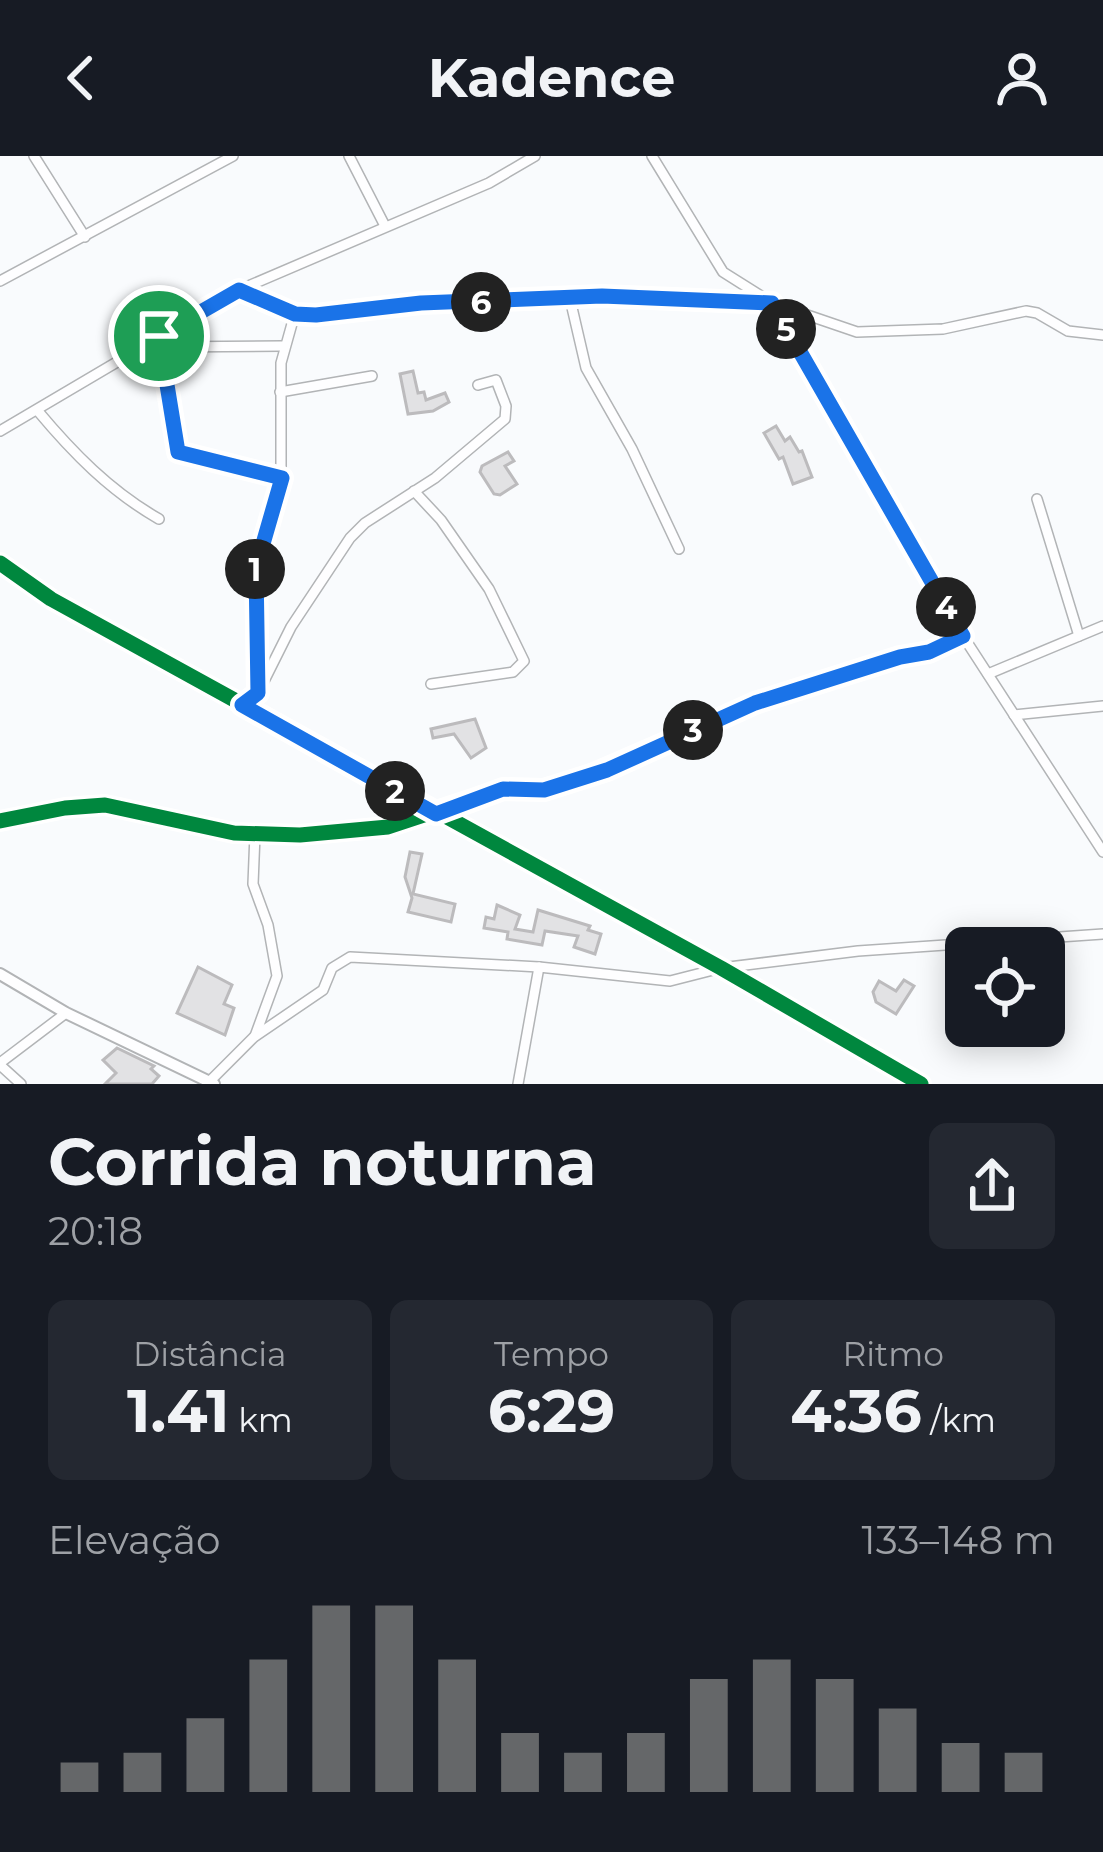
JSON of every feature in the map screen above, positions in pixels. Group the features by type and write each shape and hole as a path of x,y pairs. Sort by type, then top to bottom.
{"street":[{"path":"34,156 85,237"},
{"path":"0,281 233,156"},
{"path":"349,156 385,226"},
{"path":"0,431 160,342 239,290 489,183 535,156"},
{"path":"652,156 723,272 772,303 857,332 943,329 1026,311 1068,331 1103,335"},
{"path":"239,290 295,314 421,303 602,296 772,303"},
{"path":"570,299 586,368 632,448 679,549"},
{"path":"772,303 963,636 1103,852"},
{"path":"258,693 256,568 282,478 282,346 295,314"},
{"path":"160,342 282,346"},
{"path":"160,342 178,452 282,478"},
{"path":"280,392 372,376"},
{"path":"242,705 258,693 291,627 338,552 365,523 450,467 505,419 506,406 496,380 478,385"},
{"path":"37,410 74,454 133,504 159,519"},
{"path":"414,491 441,520 489,589 524,661 513,672 431,684"},
{"path":"1036,499 1079,636"},
{"path":"0,563 51,599 721,968 921,1084"},
{"path":"988,674 1103,626"},
{"path":"0,821 65,808 118,806 207,829 256,834 388,827 503,789 544,790 607,770 755,703 929,652 963,636"},
{"path":"1014,715 1103,706"},
{"path":"254,1036 277,976 268,925 253,884 256,834"},
{"path":"0,974 210,1083 254,1036 323,990 332,968 350,957 539,967 670,981 721,968 878,949 1103,934"},
{"path":"518,1084 539,967"},
{"path":"21,1084 0,1064 66,1012"}],"building":[{"path":"413,371 418,393 424,392 426,400 445,393 449,402 433,411 408,414 400,374"},
{"path":"776,426 785,441 790,437 802,451 812,477 793,484 783,457 779,459 764,433"},
{"path":"508,452 514,461 505,466 517,484 494,494 480,472 482,466"},
{"path":"475,719 486,748 471,758 454,734 433,738 431,729"},
{"path":"410,852 422,854 413,894 455,904 451,922 408,912 412,898 405,877"},
{"path":"497,905 520,915 515,929 533,932 538,910 590,926 588,930 601,934 595,954 574,947 578,936 545,931 542,945 507,939 508,932 484,928 486,917 494,919"},
{"path":"198,967 232,985 224,1004 234,1008 225,1035 177,1013"},
{"path":"904,980 914,986 896,1014 876,1002 873,992 879,981 896,991"},
{"path":"117,1048 154,1066 151,1069 159,1076 152,1084 105,1084 116,1073 103,1060"}],"cycle path":[{"path":"0,563 51,599 721,968 921,1084"},
{"path":"0,821 105,805 234,833 300,835 388,827 503,789 544,789 580,779 755,703 929,652 963,636"}],"route":[{"path":"239,290 295,314 316,315 421,303 602,296 772,303 963,636 929,652 755,703 607,770 544,790 503,789 436,814 242,705 258,693 255,576 282,478 178,452 159,336 239,290"}]}
